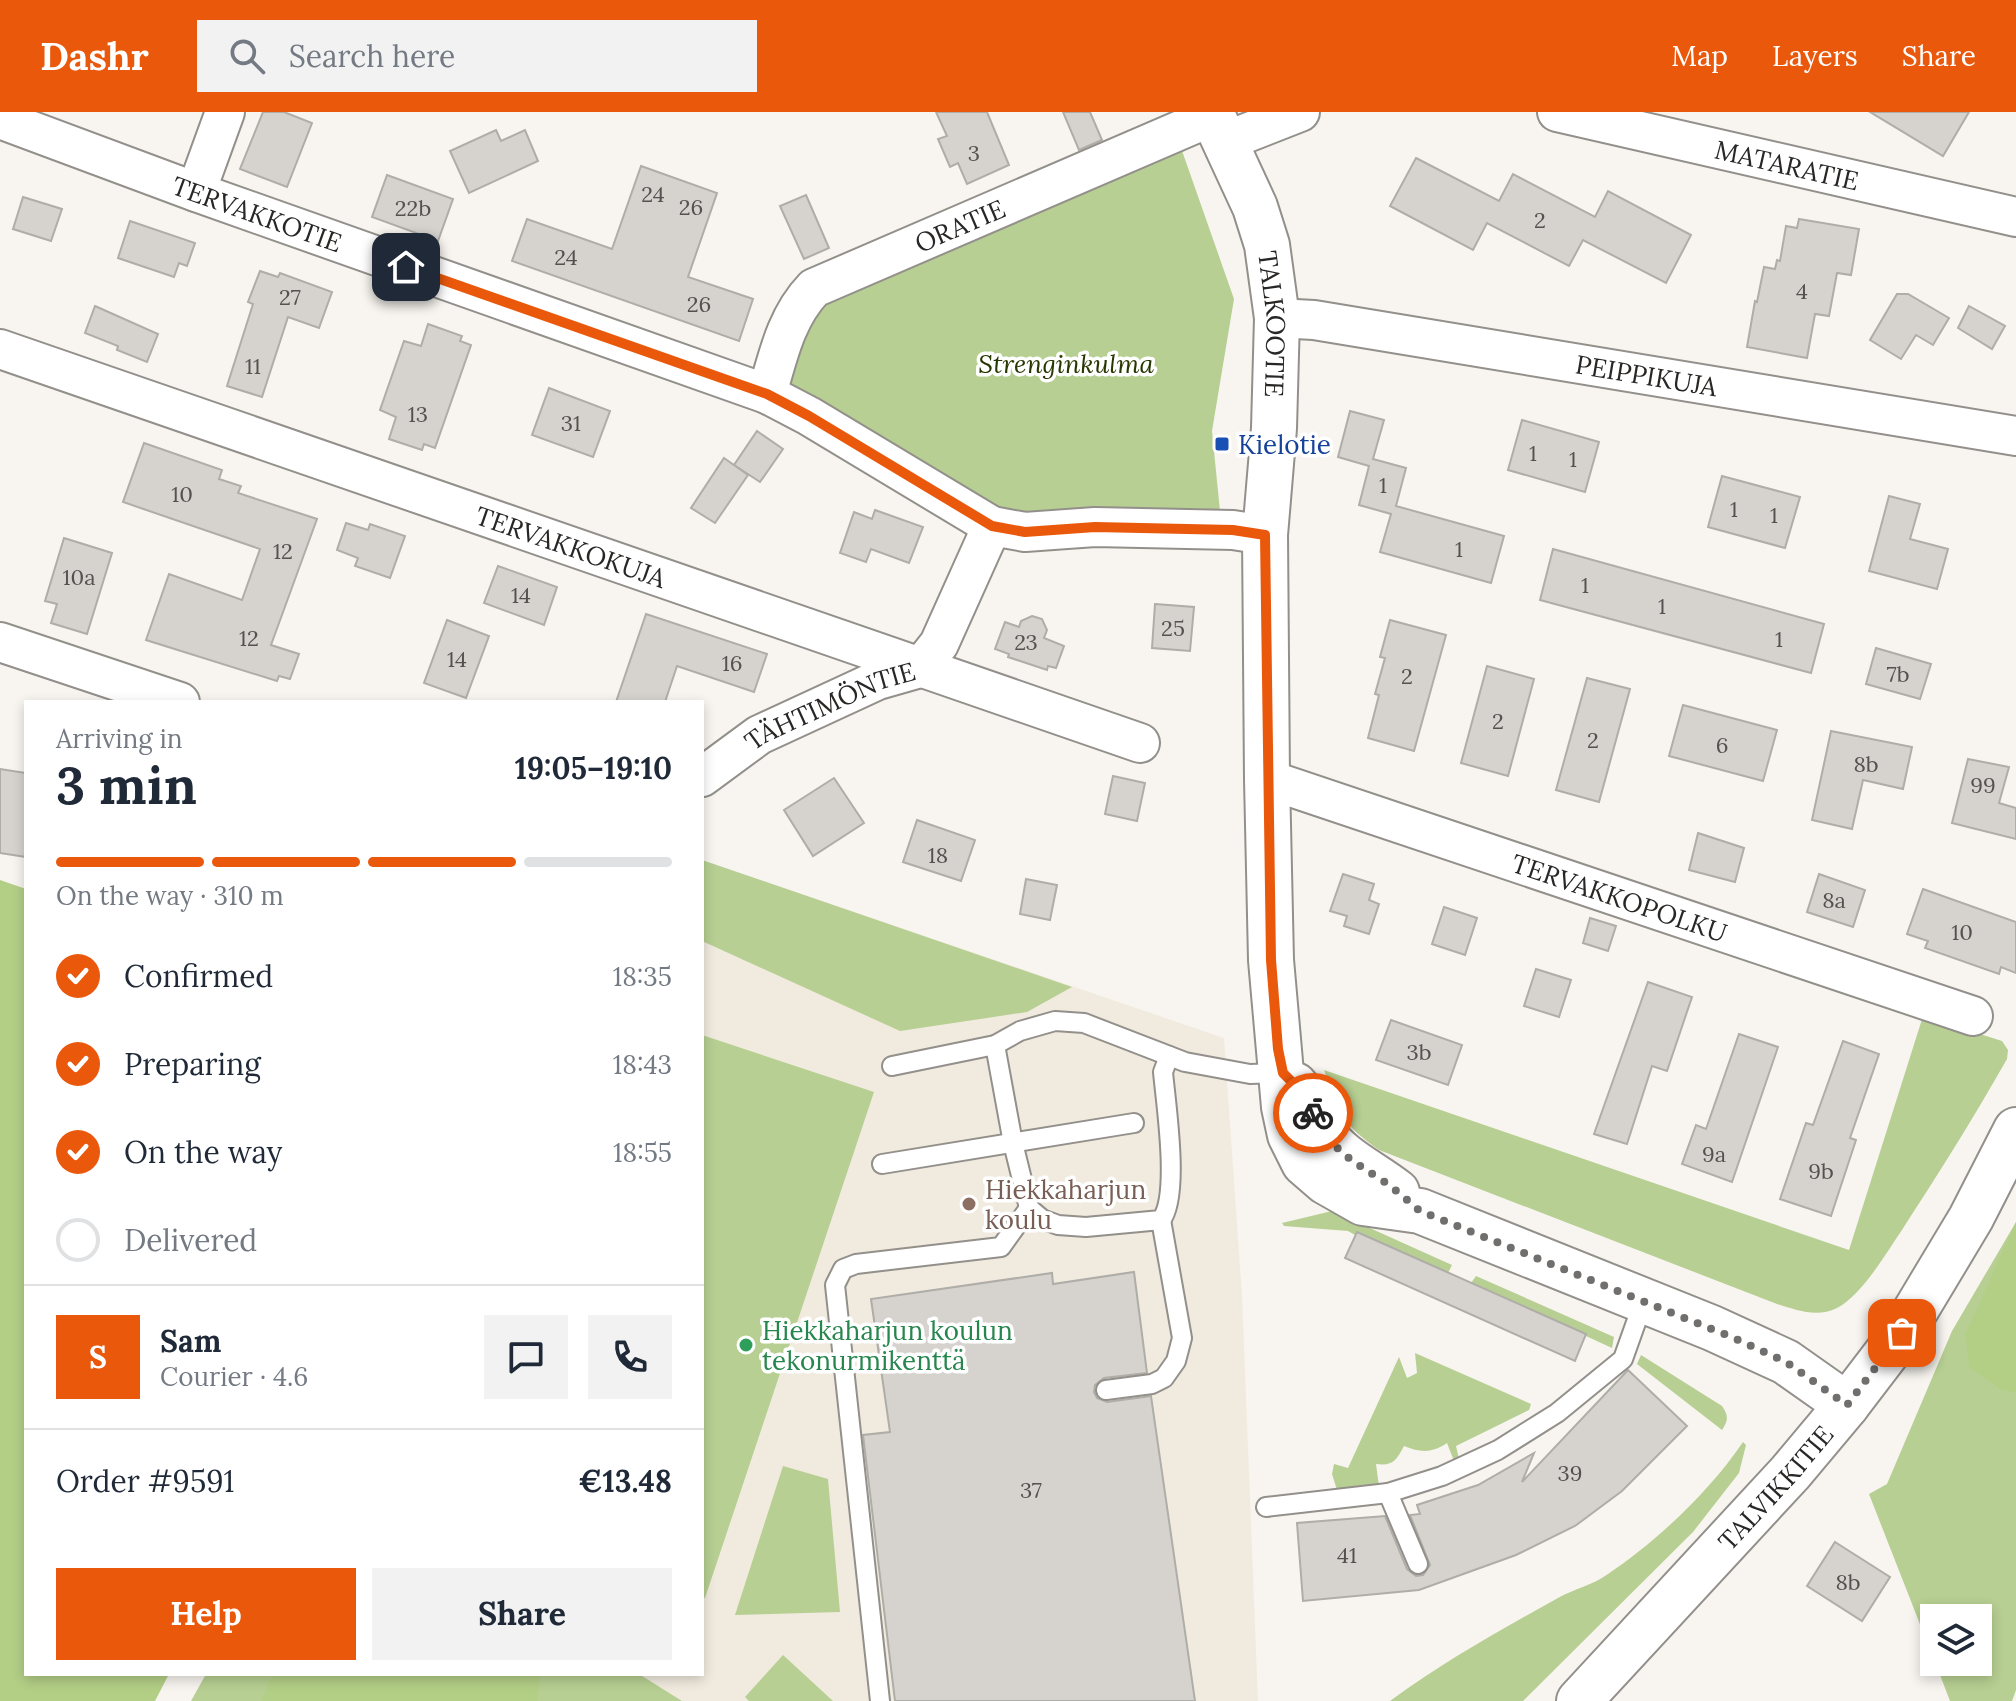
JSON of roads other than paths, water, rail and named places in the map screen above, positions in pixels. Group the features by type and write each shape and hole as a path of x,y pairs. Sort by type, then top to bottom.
{"street":[{"path":"196,192 225,112"},
{"path":"1217,123 1300,112"},
{"name":"MATARATIE","path":"1557,112 2016,217"},
{"name":"TERVAKKOTIE","path":"0,119 196,192 767,394 992,526"},
{"name":"TALKOOTIE","path":"1217,123 1255,207 1267,245 1277,318 1274,428 1265,535 1271,960 1278,1049 1283,1073"},
{"name":"ORATIE","path":"767,394 789,321 801,301 814,288 1217,123"},
{"name":"PEIPPIKUJA","path":"1277,318 1314,320 2016,436"},
{"name":"TERVAKKOKUJA","path":"0,349 1140,743"},
{"path":"992,526 1025,532 1095,527 1233,530 1265,535"},
{"name":"TÄHTIMÖNTIE","path":"704,776 759,735 878,680 920,668 939,644 992,526"},
{"path":"0,642 174,700"},
{"name":"TERVAKKOPOLKU","path":"1267,779 1973,1016"},
{"path":"1283,1073 1304,1094 1323,1133 1351,1162 1381,1180 1420,1211 1644,1300 1786,1362 1847,1405"},
{"name":"TALVIKKITIE","path":"1579,1701 1780,1485 1847,1405 1902,1333 1971,1218 2016,1130"}],"lane":[{"path":"892,1066 995,1045 1020,1031 1055,1021 1084,1023 1185,1062 1250,1074 1283,1073"},
{"path":"995,1045 1029,1208 1042,1219 1072,1226 1161,1220"},
{"path":"1106,1390 1152,1384 1164,1378 1176,1361 1182,1338 1161,1220 1172,1192 1163,1072 1169,1056"},
{"path":"882,1164 1134,1123"},
{"path":"880,1701 835,1285 843,1269 856,1264 1001,1247 1029,1208"},
{"path":"1266,1507 1388,1493 1442,1476 1498,1450 1557,1413 1623,1359 1644,1300"},
{"path":"1388,1493 1418,1564"}],"place":[{"name":"Kielotie","path":"1222,444"},
{"name":"Hiekkaharjun koulu","path":"969,1204"},
{"name":"Hiekkaharjun koulun tekonurmikenttä","path":"746,1345"}],"park label":[{"name":"Strenginkulma","path":"1066,363"}]}
